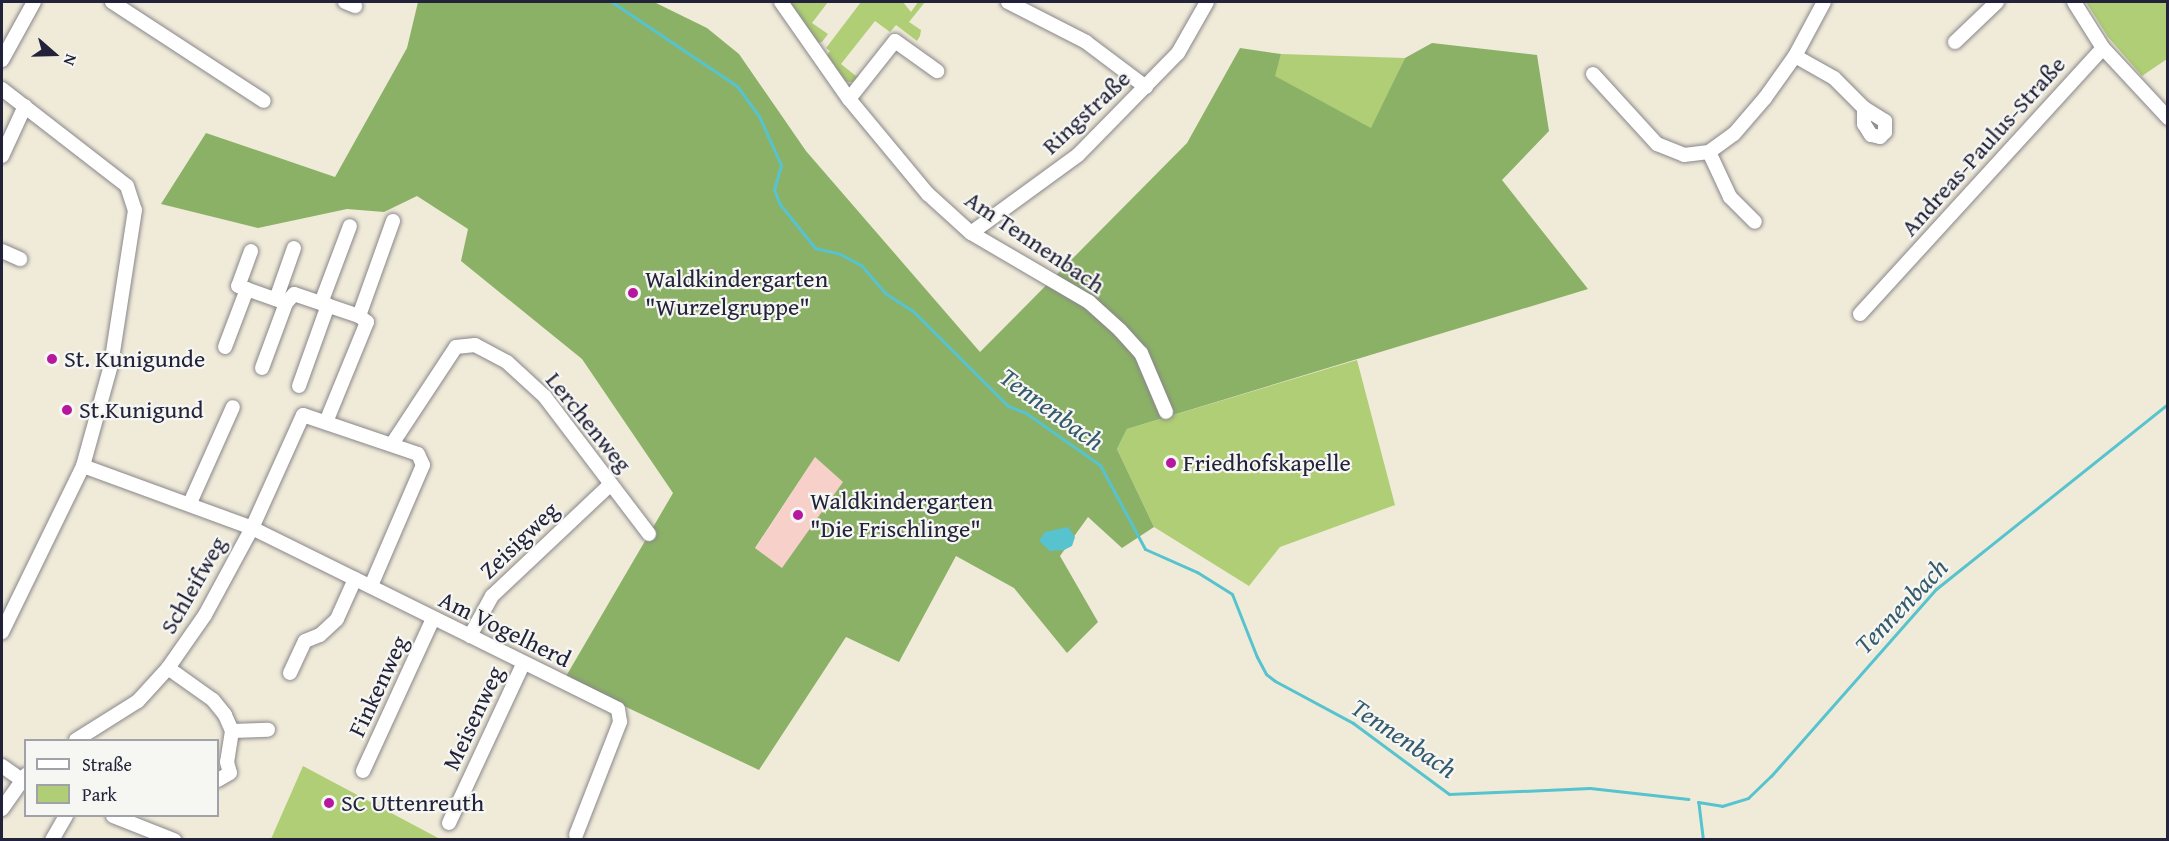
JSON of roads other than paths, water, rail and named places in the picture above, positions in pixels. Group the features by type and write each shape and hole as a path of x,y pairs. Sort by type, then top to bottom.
{"street":[{"path":"2,60 34,2"},
{"path":"112,2 264,101"},
{"name":"Am Tennenbach","path":"781,2 849,99 928,194 971,233 1089,302 1120,330 1141,353 1166,412"},
{"path":"1008,2 1086,42 1146,87"},
{"name":"Ringstraße","path":"971,233 1078,155 1146,87 1191,35 1207,2"},
{"path":"1593,74 1658,144 1684,155 1709,152 1734,135 1795,56 1824,2"},
{"path":"1955,42 1997,2"},
{"path":"2074,2 2103,48 2168,118"},
{"path":"849,99 895,41 937,71"},
{"name":"Andreas-Paulus-Straße","path":"1860,314 2103,48"},
{"path":"1795,56 1845,87 1864,108"},
{"path":"2,89 127,186 135,210 111,364 83,466 2,632"},
{"path":"2,156 25,106"},
{"path":"1709,152 1730,197 1755,222"},
{"path":"359,316 393,221"},
{"path":"299,386 350,226"},
{"path":"262,368 294,248"},
{"path":"2,251 20,259"},
{"path":"251,251 238,286 280,301 294,294 359,316 367,322 326,422 418,454 423,465 371,586"},
{"path":"225,347 247,290"},
{"name":"Lerchenweg","path":"392,444 456,347 475,345 507,362 545,397 649,534"},
{"path":"190,503 233,407"},
{"name":"Schleifweg","path":"79,739 138,701 168,668 205,615 252,528 303,414 326,422"},
{"name":"Am Vogelherd","path":"83,466 190,503 252,528 618,709 620,722 576,835"},
{"name":"Zeisigweg","path":"470,636 492,596 611,484"},
{"path":"290,673 305,641 320,635 338,619 355,579"},
{"name":"Finkenweg","path":"363,771 433,619"},
{"name":"Meisenweg","path":"449,823 523,664"},
{"path":"168,668 213,700 232,731 222,761 230,773 219,779"},
{"path":"232,731 268,730"},
{"path":"2,766 24,779 2,809"},
{"path":"52,840 65,817"},
{"path":"116,817 174,840"}],"water":[{"path":"1068,527 1075,537 1072,546 1064,550 1050,551 1039,541 1045,532"}],"waterway":[{"name":"Tennenbach","path":"612,2 737,86 759,116 781,165 774,189 779,203 815,248 840,254 861,265 885,293 913,311 1008,406 1026,413 1100,465 1145,549 1197,572 1232,594 1257,657 1266,674 1275,681 1353,723 1449,794 1590,788 1688,799"},
{"name":"Tennenbach","path":"1703,840 1698,802 1722,806 1748,798 1771,776 1936,589 2168,404"}],"place":[{"name":"Waldkindergarten \"Wurzelgruppe\"","path":"633,293"},
{"name":"St. Kunigunde","path":"52,359"},
{"name":"St.Kunigund","path":"67,410"},
{"name":"Friedhofskapelle","path":"1171,463"},
{"name":"Waldkindergarten \"Die Frischlinge\"","path":"798,515"},
{"name":"SC Uttenreuth","path":"329,803"}]}
